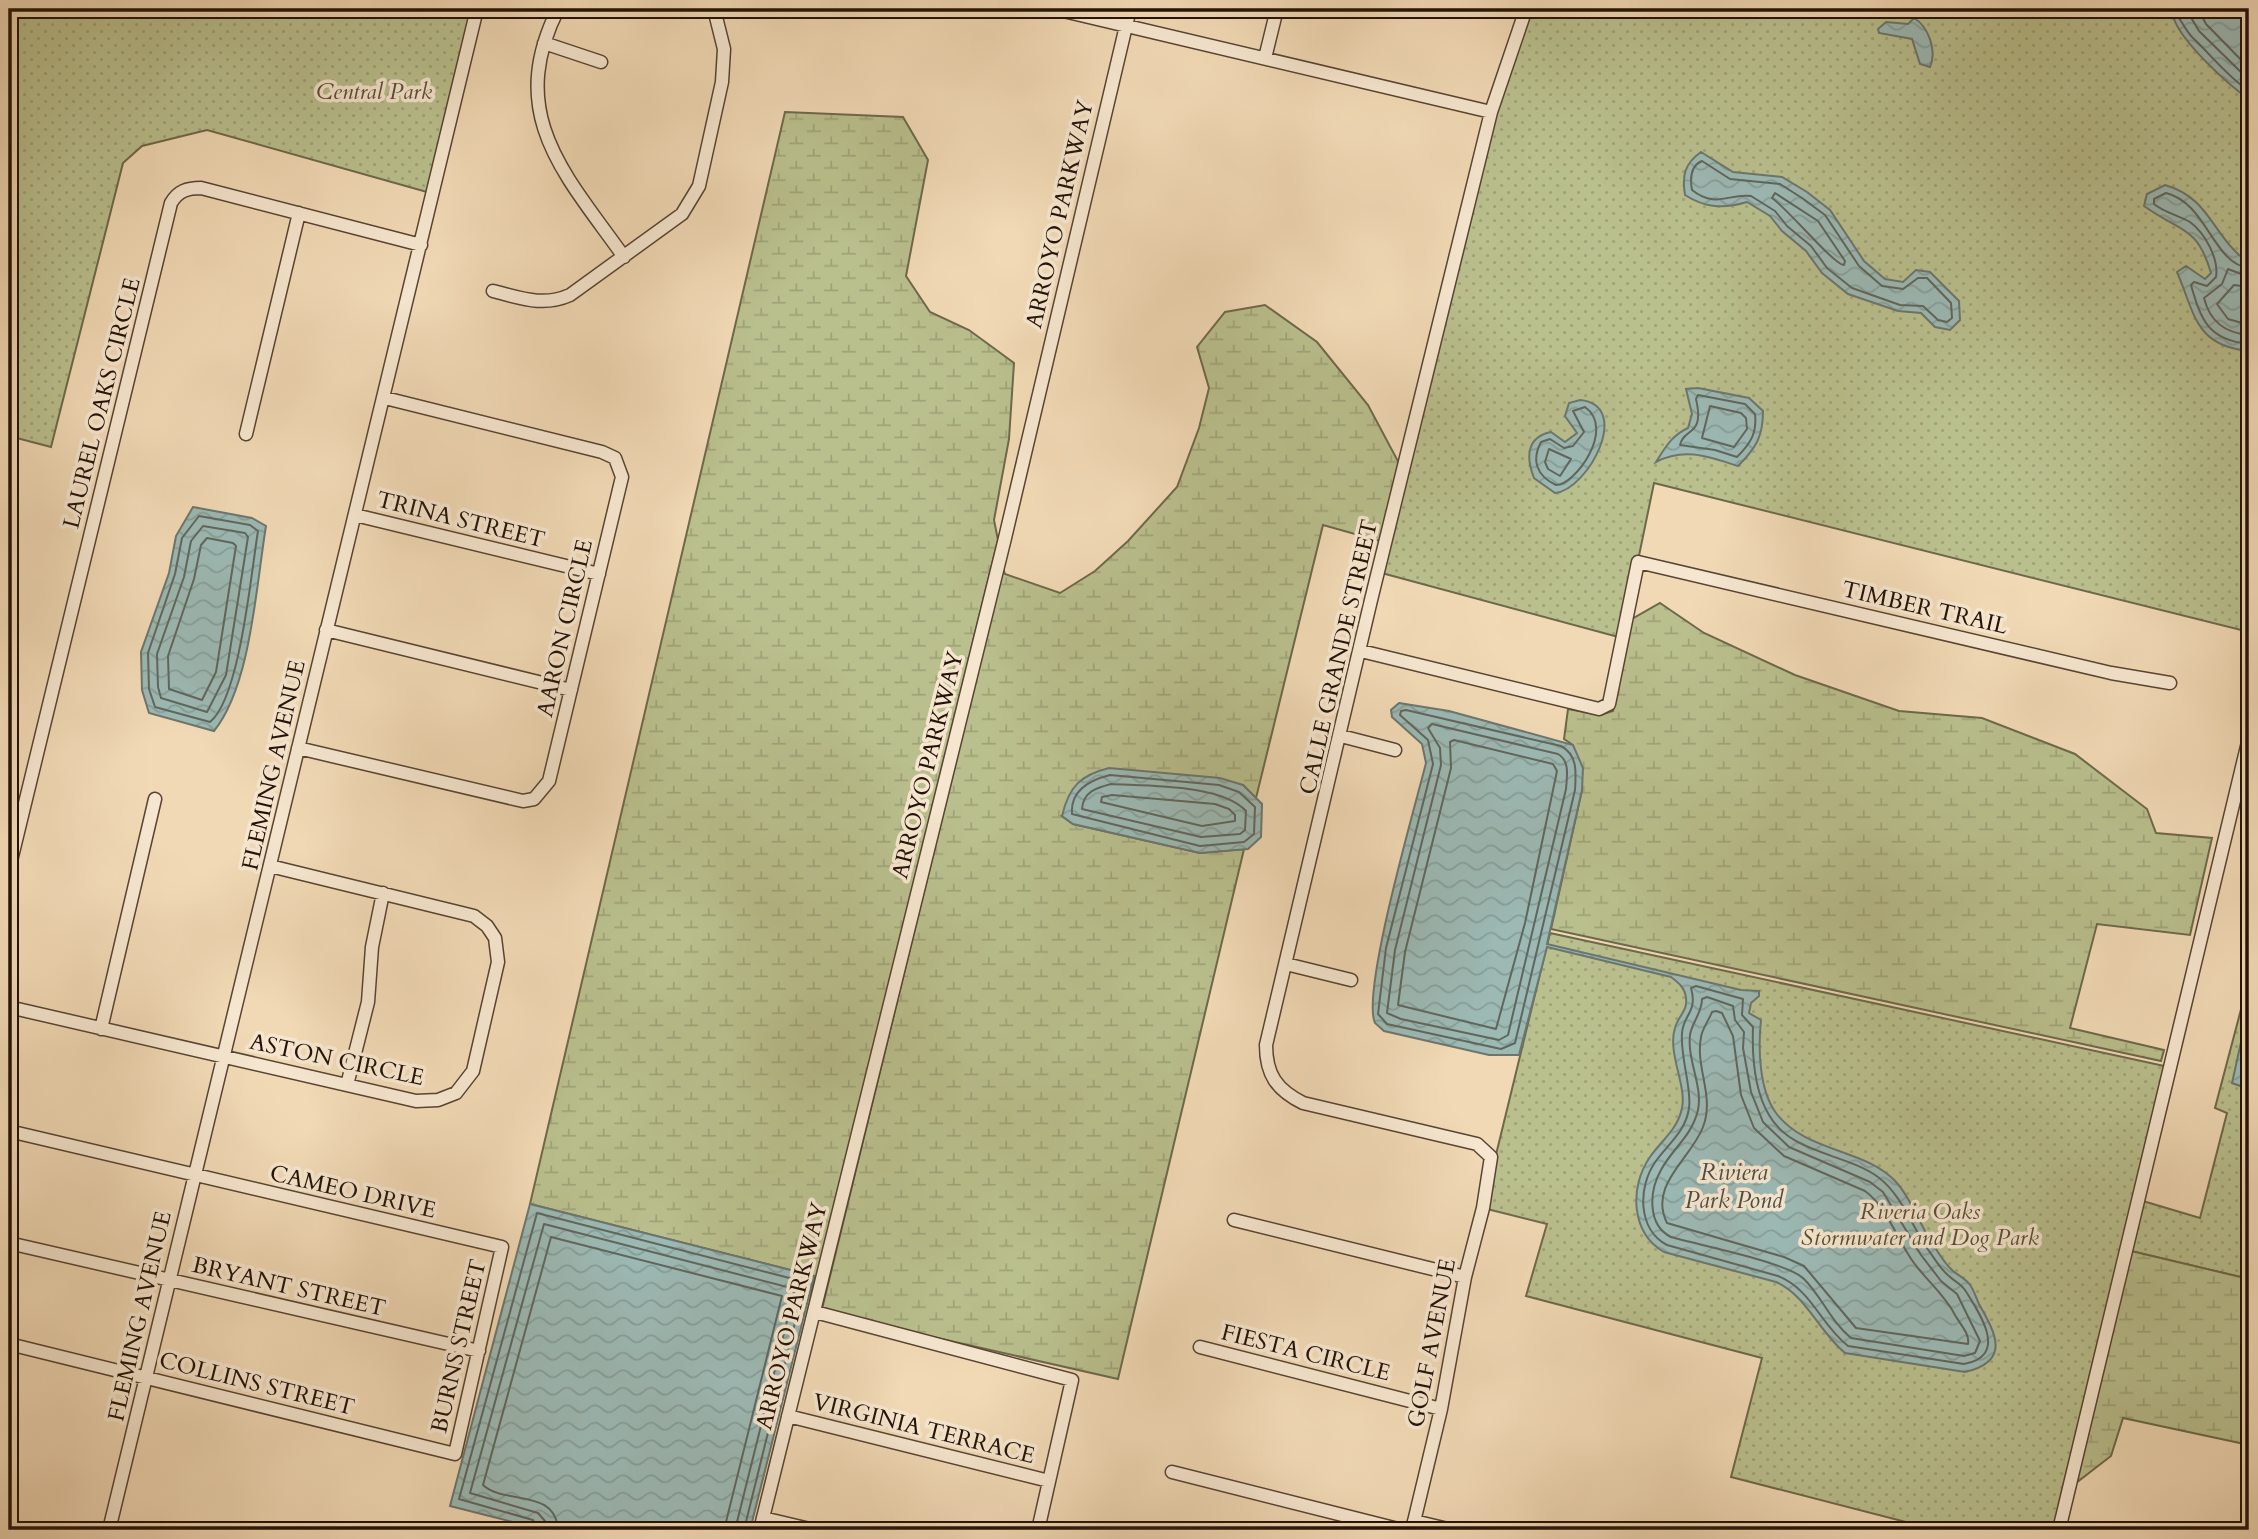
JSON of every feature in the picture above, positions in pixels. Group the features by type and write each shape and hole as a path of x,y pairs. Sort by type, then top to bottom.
{"street":[{"name":"FLEMING AVENUE","path":"109,1530 477,9"},
{"path":"558,9 544,43 536,99 547,141 568,178 624,257"},
{"path":"493,290 533,302 554,302 570,295 682,214 699,186 722,82 724,49 714,9"},
{"path":"1055,9 1491,112"},
{"name":"ARROYO PARKWAY","path":"761,1524 1008,525 1129,9"},
{"path":"1265,58 1277,9"},
{"name":"CALLE GRANDE STREET","path":"1492,1165 1486,1149 1477,1144 1303,1103 1286,1094 1273,1080 1266,1065 1266,1055 1491,112 1526,9"},
{"path":"544,43 601,62"},
{"name":"LAUREL OAKS CIRCLE","path":"9,869 171,203 176,195 188,188 201,188 421,245"},
{"path":"246,434 299,214"},
{"name":"AARON CIRCLE","path":"298,748 523,801 534,799 549,781 622,477 615,458 602,452 385,398"},
{"name":"TRINA STREET","path":"355,515 599,574"},
{"name":"TIMBER TRAIL","path":"1361,651 1588,709 1600,709 1609,704 1638,562 2111,673 2170,683"},
{"path":"326,630 571,690"},
{"path":"1342,736 1395,750"},
{"path":"2059,1530 2249,738"},
{"path":"100,1029 155,799"},
{"name":"ASTON CIRCLE","path":"9,1007 222,1059 237,1058 416,1101 438,1100 456,1093 473,1070 498,962 495,938 487,926 474,916 270,866"},
{"path":"347,1085 368,1002 372,947 383,893"},
{"path":"1286,964 1351,981"},
{"name":"CAMEO DRIVE","path":"9,1130 502,1247"},
{"name":"GOLF AVENUE","path":"1413,1526 1441,1409 1465,1277 1492,1165"},
{"path":"1234,1220 1465,1277"},
{"name":"BRYANT STREET","path":"9,1243 479,1351"},
{"name":"BURNS STREET","path":"455,1454 502,1247"},
{"path":"815,1312 1072,1380 1038,1530"},
{"name":"COLLINS STREET","path":"9,1344 455,1454"},
{"name":"FIESTA CIRCLE","path":"1200,1347 1441,1409"},
{"name":"VIRGINIA TERRACE","path":"788,1416 1049,1481"},
{"path":"1172,1472 1402,1530"},
{"path":"761,1524 814,1530"},
{"path":"1413,1526 1452,1530"}],"green space":[{"name":"Central Park","path":"9,9 477,9 434,194 207,130 142,146 123,163 51,447 9,436"},
{"path":"1525,9 2249,9 2249,632 1654,483 1622,638 1378,572 1491,112"},
{"path":"785,112 903,117 928,160 906,276 930,312 969,330 1014,363 1009,439 994,520 998,540 809,1310 814,1276 530,1204"},
{"path":"1265,305 1317,342 1368,405 1400,465 1380,541 1323,525 1256,798 1243,785 1062,816 1073,824 1200,853 1244,849 1118,1379 822,1309 1003,568 1005,574 1060,593 1095,571 1128,541 1177,487 1199,428 1209,388 1197,347 1225,312"},
{"path":"1660,603 1704,633 1795,675 1899,711 1982,718 2075,754 2147,809 2156,833 2212,838 2190,935 2097,924 2070,1028 2164,1050 2161,1061 1551,929 1582,790 1573,745 1564,739 1568,709 1600,715 1613,711 1632,619"},
{"name":"Riveria Oaks Stormwater and Dog Park","path":"1550,933 2169,1067 2059,1530 1937,1530 1731,1477 1762,1358 1526,1296 1547,1224 1483,1208"},
{"path":"2249,979 2249,1006 2233,1083 2249,1089 2249,1279 2131,1251 2143,1201 2200,1218 2227,1113 2215,1108"},
{"path":"2131,1251 2249,1279 2249,1445 2123,1418 2111,1456 2076,1483"}],"water":[{"path":"2163,9 2249,9 2249,99 2207,62 2186,39 2174,19 2166,16"},
{"path":"1914,18 1924,27 1930,40 1933,54 1930,67 1920,64 1912,39 1879,33 1878,29 1886,22 1908,24"},
{"path":"1701,152 1733,172 1782,177 1807,192 1830,210 1864,261 1885,279 1903,282 1916,270 1930,272 1959,301 1960,320 1950,330 1935,327 1921,313 1898,311 1848,294 1822,273 1806,251 1782,231 1770,216 1747,202 1715,206 1700,203 1685,195 1686,171 1691,161"},
{"path":"2165,185 2192,199 2227,242 2249,263 2249,351 2217,342 2207,335 2193,314 2177,272 2186,266 2205,279 2211,273 2200,246 2186,231 2144,206 2147,194"},
{"path":"1698,388 1749,398 1763,411 1762,428 1757,442 1738,466 1687,454 1656,462 1673,438 1688,428 1692,414 1686,389"},
{"path":"1580,400 1595,405 1603,416 1604,431 1600,447 1580,478 1568,488 1555,493 1534,478 1530,449 1537,438 1551,432 1565,442 1577,433 1565,416 1569,403"},
{"path":"193,507 252,518 266,526 244,662 226,711 214,731 149,713 142,690 141,652 169,573 176,536"},
{"name":"Riviera Park Pond","path":"1399,703 1449,711 1573,745 1583,768 1582,790 1547,944 1741,990 1759,991 1759,996 1751,1003 1749,1013 1761,1020 1760,1056 1763,1081 1770,1104 1788,1126 1803,1136 1868,1162 1896,1182 1943,1259 1973,1289 1996,1345 1989,1361 1965,1372 1845,1353 1805,1305 1787,1288 1776,1282 1664,1252 1653,1244 1640,1222 1636,1195 1643,1169 1677,1122 1682,1108 1682,1090 1673,1037 1676,1024 1686,1006 1686,998 1681,986 1671,977 1547,947 1519,1055 1489,1055 1384,1031 1375,1023 1373,1005 1382,939 1426,763 1422,744 1392,717 1391,710"},
{"path":"1109,768 1220,778 1243,785 1262,804 1261,837 1248,849 1200,853 1073,824 1062,816 1068,797 1078,783 1091,774"},
{"path":"2249,1006 2249,1089 2232,1083"},
{"path":"530,1204 814,1276 750,1530 544,1530 450,1506"}]}
